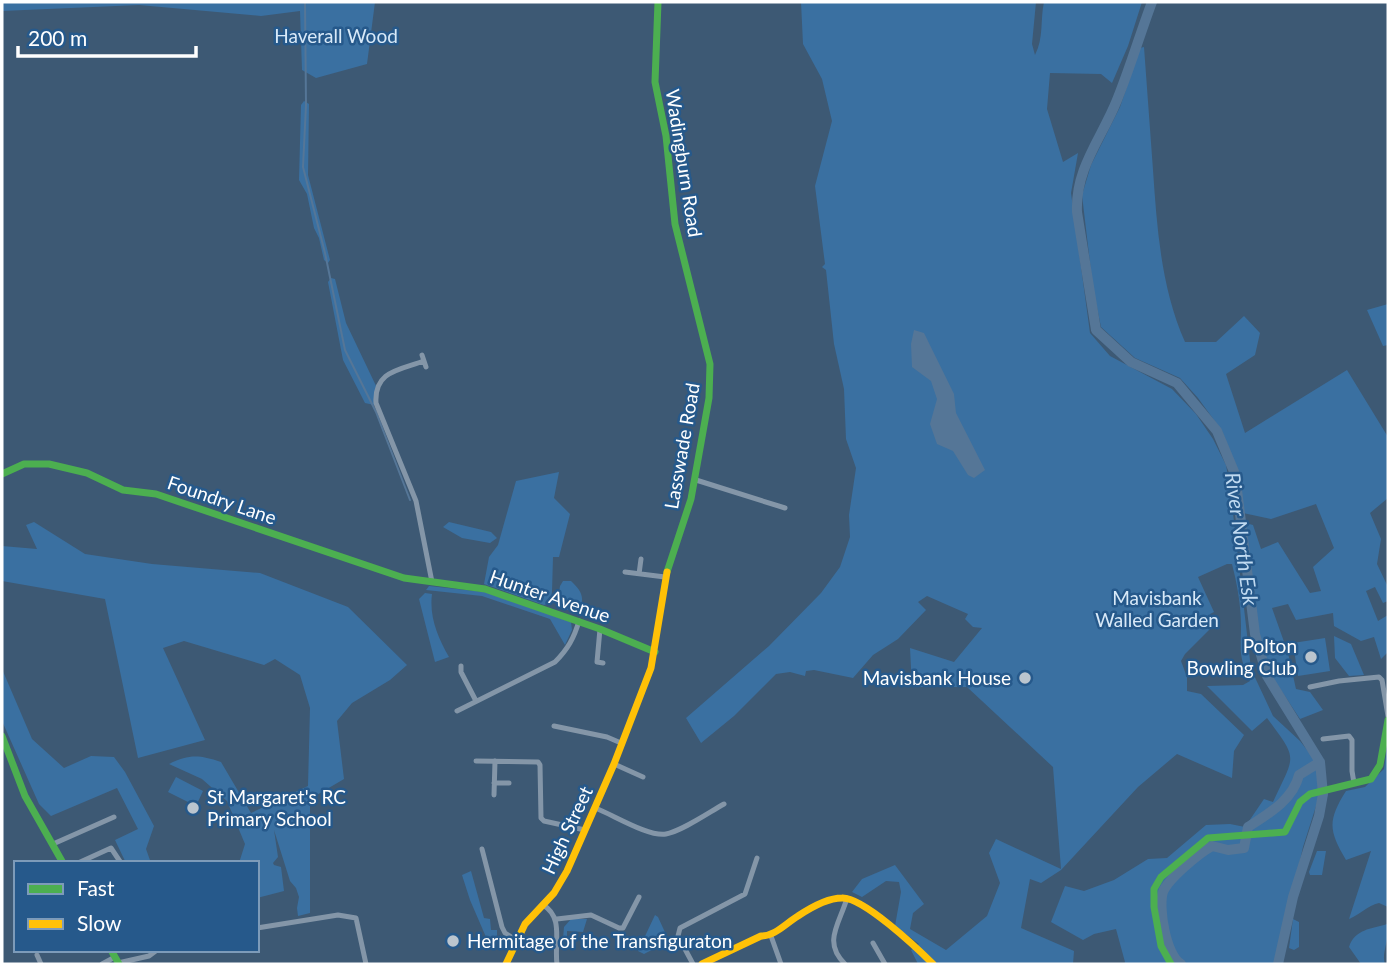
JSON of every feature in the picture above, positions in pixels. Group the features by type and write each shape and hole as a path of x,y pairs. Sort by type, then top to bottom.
{"street":[{"name":"Wadingburn Road","path":"657,2 655,82 666,136 675,224 701,326"},
{"name":"Lasswade Road","path":"621,743 655,652 665,576 687,515 696,480 710,381 710,364 701,326"},
{"path":"424,361 386,374 377,385 375,393 376,403 416,500 432,582"},
{"name":"Foundry Lane","path":"2,474 16,464 30,463 79,471 121,490 156,494 404,578 432,582"},
{"path":"696,480 785,508"},
{"path":"639,574 641,559"},
{"path":"625,572 665,576"},
{"name":"Hunter Avenue","path":"432,582 485,589 579,621 655,652"},
{"path":"457,711 555,662 566,652 579,621"},
{"path":"600,629 597,662 603,663"},
{"path":"461,666 461,672 476,701"},
{"path":"545,667 549,675"},
{"path":"1171,964 1161,946 1153,899 1156,884 1208,838 1285,832 1290,828 1297,804 1310,793 1364,782 1376,773 1380,765 1388,718 1382,680 1379,677 1310,687"},
{"path":"557,726 607,737 621,743"},
{"path":"2,736 25,796 62,861"},
{"path":"1323,739 1349,736 1352,740 1354,783"},
{"name":"High Street","path":"506,964 525,924 560,884 621,743"},
{"path":"476,761 538,762 541,818 544,821 585,830"},
{"path":"494,795 495,761"},
{"path":"614,764 643,777"},
{"path":"494,783 509,783"},
{"path":"595,808 649,832 661,834 674,831 724,804"},
{"path":"53,844 109,816"},
{"path":"82,861 111,848 120,861"},
{"path":"482,849 502,928 516,940"},
{"path":"693,964 678,936 680,928 745,894 757,858"},
{"path":"557,919 591,915 623,928 639,897"},
{"path":"771,936 778,927 827,902 835,898 847,898 877,917 921,951 933,964"},
{"path":"845,964 835,954 832,944 847,898"},
{"path":"542,905 557,919 556,964"},
{"path":"259,928 338,915 356,918 366,964"},
{"path":"702,964 761,936 771,936"},
{"path":"771,936 782,964"},
{"path":"873,943 885,964"},
{"path":"103,964 116,959 149,956 154,952"},
{"path":"37,955 41,964"}],"green space":[{"name":"Haverall Wood","path":"2,2 375,2 367,64 316,78 302,70 300,11 261,16 139,5 2,11"},
{"name":"Mavisbank Walled Garden","path":"801,2 1036,2 1032,44 1035,55 1040,42 1044,2 1142,2 1128,46 1112,83 1101,74 1050,73 1047,109 1063,162 1078,153 1071,193 1090,333 1110,356 1172,389 1196,414 1213,439 1226,465 1230,487 1251,669 1273,716 1300,741 1315,760 1319,783 1318,800 1303,847 1277,964 1124,964 1116,929 1094,934 1083,940 1051,922 1065,886 1084,891 1114,880 1148,859 1167,858 1206,825 1230,824 1245,827 1264,799 1273,802 1289,766 1289,751 1285,743 1267,718 1252,731 1207,686 1243,685 1250,681 1242,659 1240,610 1232,564 1198,577 1214,612 1210,614 1212,619 1216,617 1219,628 1213,626 1181,661 1187,677 1187,691 1201,694 1244,735 1234,751 1232,778 1177,754 1138,787 1061,870 1041,883 1030,879 1021,928 1074,951 1073,964 918,964 911,950 919,944 895,926 901,892 899,882 886,881 862,897 852,892 862,879 895,865 924,904 913,913 910,929 946,950 987,916 1000,883 989,853 996,839 1061,869 1053,767 967,687 912,687 910,648 954,662 982,628 973,627 965,619 968,614 927,596 918,602 926,610 898,639 873,655 853,678 814,670 806,671 805,676 790,672 776,674 734,716 701,743 686,718 769,646 821,593 840,567 850,537 849,515 856,468 846,439 844,389 834,344 826,270 822,267 825,264 815,186 832,121 822,79 803,44"},
{"path":"1144,47 1156,214 1162,258 1170,300 1185,342 1216,342 1244,316 1260,333 1255,355 1226,374 1245,433 1347,370 1388,437 1388,498 1370,513 1381,539 1377,564 1388,587 1388,601 1383,603 1375,587 1366,591 1378,621 1388,615 1388,652 1381,659 1374,637 1361,641 1334,626 1333,613 1296,620 1288,604 1272,608 1288,653 1296,689 1310,692 1323,710 1300,719 1269,672 1253,607 1242,522 1253,525 1261,549 1278,542 1310,593 1321,591 1313,567 1334,548 1316,504 1271,519 1243,513 1238,471 1222,431 1198,398 1180,378 1135,358 1101,327 1093,288 1082,195 1091,165 1120,107 1140,48"},
{"path":"304,101 309,104 308,175 330,260 328,263 324,260 314,228 307,194 299,180 301,105"},
{"path":"331,278 335,279 346,323 378,390 374,405 365,403 343,360 328,282"},
{"path":"1388,304 1388,345 1383,346 1367,310"},
{"path":"559,472 554,498 570,514 559,557 553,557 550,603 544,605 484,584 489,557 498,545 516,481"},
{"path":"34,522 85,554 152,564 260,573 348,607 407,665 390,680 352,703 337,721 344,779 310,799 310,913 298,916 299,897 290,881 274,830 278,857 273,863 281,867 284,891 259,897 259,861 240,861 245,844 227,801 202,779 169,764 183,758 195,757 221,762 251,813 308,786 310,708 300,675 275,659 264,665 184,641 163,648 205,740 138,758 105,599 2,581 2,546 37,549 26,525"},
{"path":"449,522 491,532 497,538 490,543 462,538 443,527"},
{"path":"563,581 571,581 581,593 579,614 557,606"},
{"path":"429,586 485,592 571,622 572,630 565,645 550,619 482,596 426,590"},
{"path":"425,593 432,594 435,627 449,657 435,662 419,599"},
{"path":"1334,636 1351,644 1364,675 1349,676 1335,658"},
{"name":"Polton Bowling Club","path":"1325,638 1330,671 1298,676 1293,643"},
{"path":"2,669 32,739 64,768 91,756 114,757 154,826 146,849 150,861 125,861 115,840 138,829 117,788 51,816 39,804 2,721"},
{"path":"1388,741 1388,907 1379,903 1349,919 1371,851 1346,860 1336,841 1333,818 1346,791 1365,787 1384,769"},
{"path":"176,777 203,791 196,806 168,792"},
{"path":"1317,851 1326,851 1322,875 1310,875 1309,872"},
{"path":"471,871 484,918 490,919 491,930 497,930 497,942 489,944 470,900 462,875"},
{"path":"655,915 669,941 644,954 638,951"},
{"path":"571,919 587,919 583,932 567,931 567,939 563,939 564,927"},
{"path":"1293,919 1299,922 1299,947 1294,950 1289,948"},
{"path":"1387,924 1385,964 1361,964 1349,947 1352,941 1359,933"}],"shaded area":[{"path":"914,330 924,333 954,394 956,413 985,470 974,478 968,475 953,451 937,444 930,424 937,399 931,381 912,367 911,344"}],"waterway":[{"path":"305,2 306,105 303,167 325,253 345,350 376,412 410,500"},
{"name":"River North Esk","path":"1152,2 1117,100 1085,167 1080,181 1077,212 1096,330 1131,362 1177,383 1217,431 1235,474 1255,634 1267,676 1320,762 1323,794 1319,816 1293,897 1278,964"},
{"path":"1181,964 1171,951 1164,931 1162,899 1166,887 1184,867 1212,846 1228,850 1244,848 1248,827 1279,806 1291,792 1299,775 1320,762"}],"traffic: fast":[{"path":"658,2 655,82 666,136 675,224 710,364 709,398 691,499 667,572"},
{"path":"2,474 24,464 49,464 87,473 123,490 156,494 404,578 485,589 600,629 655,652"},
{"path":"1171,964 1161,946 1154,907 1154,889 1161,877 1208,838 1285,832 1300,802 1310,794 1371,779 1380,765 1388,720"},
{"path":"2,736 25,796 62,861"},
{"path":"112,952 119,964"}],"traffic: slow":[{"path":"506,964 525,924 554,893 567,871 614,764 651,668 667,572"},
{"path":"702,964 775,932 819,904 842,898 876,914 933,964"}],"place":[{"name":"Polton Bowling Club","path":"1311,657"},
{"name":"Mavisbank House","path":"1025,678"},
{"name":"St Margaret's RC Primary School","path":"193,808"},
{"name":"Hermitage of the Transfiguraton","path":"453,941"}]}
